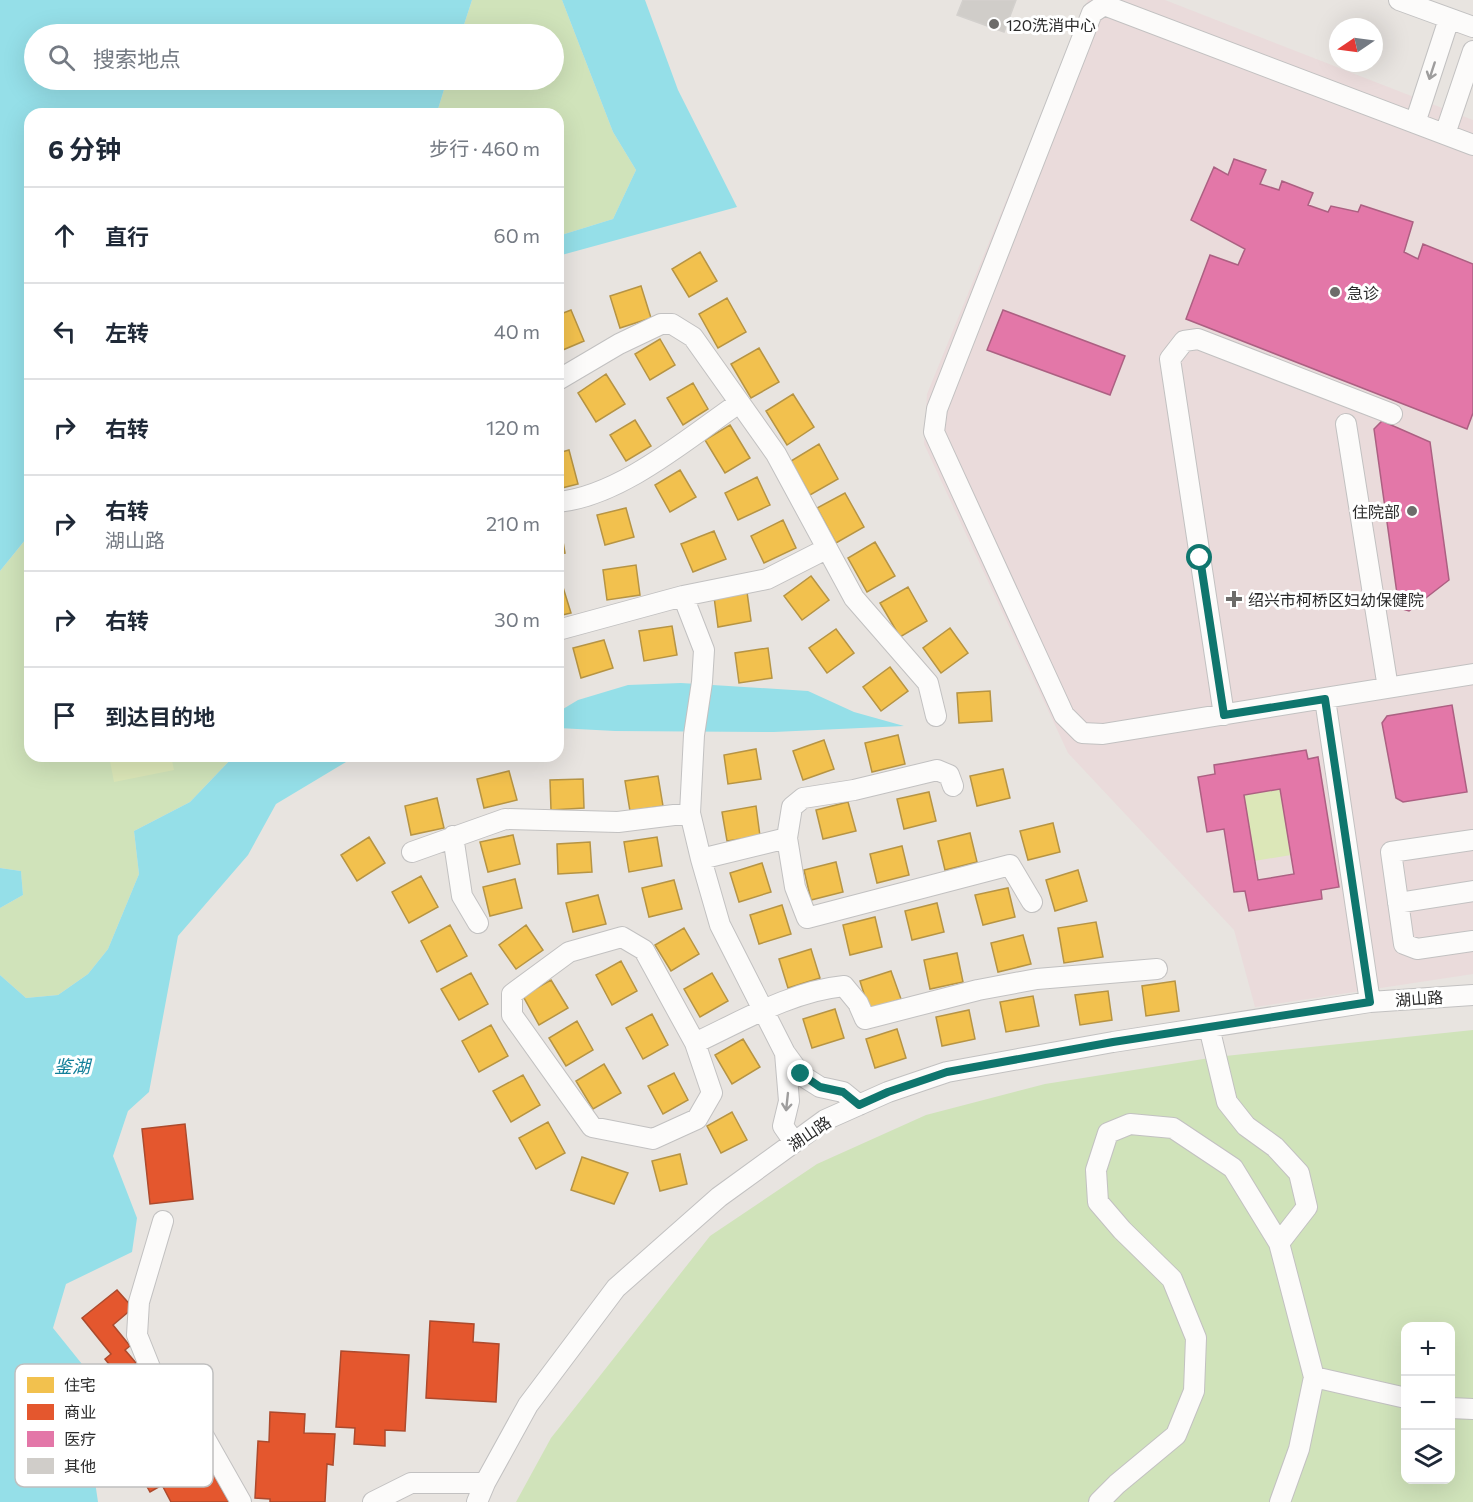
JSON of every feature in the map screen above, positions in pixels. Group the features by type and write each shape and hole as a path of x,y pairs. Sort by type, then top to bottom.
{"street":[{"path":"1399,0 1473,27"},
{"path":"1473,145 1104,5 1092,13 937,409 934,432 1064,715 1082,733 1103,734 1473,675"},
{"path":"1415,123 1449,19"},
{"path":"1445,134 1473,51"},
{"path":"564,377 620,344 661,324 672,324 693,337 776,454 854,598 928,683 936,716"},
{"path":"1224,715 1170,359 1184,341 1198,339 1392,414"},
{"path":"564,501 579,500 634,475 739,403"},
{"path":"1346,424 1388,688"},
{"path":"564,628 683,596 767,579 826,549"},
{"path":"683,596 704,650 694,735 690,813 720,925 785,1053 801,1074 820,1087 843,1092 859,1105"},
{"path":"1325,699 1370,1002"},
{"path":"953,786 949,775 937,770 854,790 803,798 792,807 787,838 795,887 807,918 1010,865 1032,902"},
{"path":"412,852 505,819 618,822 690,813"},
{"path":"453,836 462,896 478,923"},
{"path":"701,859 787,838"},
{"path":"1473,840 1391,852 1404,944 1417,949 1473,941"},
{"path":"1398,903 1473,891"},
{"path":"622,937 644,950 695,1043 712,1093 697,1119 652,1138 592,1127 512,1015 512,994 569,952 622,937"},
{"path":"695,1043 764,1011 823,988 844,986 858,1003 865,1019 978,990 1037,979 1157,969"},
{"name":"湖山路","path":"477,1502 485,1483 528,1406 616,1288 718,1197 825,1120 888,1092 947,1072 1113,1042 1370,1002 1473,995"},
{"path":"1209,1028 1227,1102 1246,1126 1275,1147 1299,1173 1307,1207 1279,1243"},
{"path":"785,1053 789,1101 783,1125 794,1142"},
{"path":"1100,1502 1176,1435 1194,1391 1196,1338 1172,1279 1122,1230 1098,1202 1096,1170 1108,1133 1130,1124 1173,1128 1233,1168 1279,1243 1314,1377 1299,1449 1280,1502"},
{"path":"149,1364 137,1335 139,1302 163,1221"},
{"path":"1314,1377 1401,1397"},
{"path":"1455,1408 1473,1409"},
{"path":"213,1453 241,1502"},
{"path":"373,1502 411,1483 485,1483"}],"shaded area":[{"name":"绍兴市柯桥区妇幼保健院","path":"1088,0 1165,0 1329,64 1329,72 1350,72 1473,120 1473,974 1255,1007 1234,930 1068,753 924,444 927,394"}],"green space":[{"path":"472,0 562,0 613,132 636,170 613,219 564,234 564,108 438,108 444,90 564,90 564,24 464,24"},
{"path":"24,541 24,762 228,762 190,802 134,831 139,874 108,949 88,974 58,995 26,998 0,975 0,908 23,895 21,871 0,868 0,571"},
{"path":"110,762 172,762 174,770 114,782"},
{"path":"1280,789 1291,855 1254,861 1244,795"},
{"path":"1473,1030 1473,1502 516,1502 551,1438 710,1236 817,1164 926,1115 1045,1084 1216,1057"}],"water":[{"path":"0,0 472,0 464,24 24,24 24,90 444,90 438,108 24,108 24,541 0,571"},
{"path":"562,0 645,0 678,90 737,207 564,254 564,234 613,219 636,170 613,132"},
{"path":"681,683 808,691 854,712 904,726 774,732 564,728 564,708 578,700 628,685"},
{"name":"鉴湖","path":"228,762 346,762 276,804 248,855 178,936 149,1092 128,1111 113,1156 137,1218 132,1252 66,1284 53,1328 82,1364 15,1364 15,1487 96,1487 98,1502 0,1502 0,975 26,998 58,995 88,974 108,949 139,874 134,831 190,802"},
{"path":"0,868 21,871 23,895 0,908"}],"building: 住宅":[{"path":"700,252 717,281 689,297 672,269"},
{"path":"641,286 651,318 620,328 610,296"},
{"path":"727,298 746,332 718,348 699,314"},
{"path":"571,310 584,341 564,349 564,313"},
{"path":"660,339 675,365 650,380 635,354"},
{"path":"759,348 779,382 751,398 731,364"},
{"path":"606,374 625,404 596,422 578,393"},
{"path":"693,383 708,409 683,425 667,398"},
{"path":"793,394 814,427 787,445 766,411"},
{"path":"635,420 651,446 626,461 610,435"},
{"path":"730,425 750,458 725,473 705,440"},
{"path":"819,444 838,479 810,495 791,461"},
{"path":"569,450 578,484 564,488 564,451"},
{"path":"680,470 696,497 670,512 655,485"},
{"path":"757,477 770,505 738,520 725,493"},
{"path":"845,493 864,527 836,543 817,508"},
{"path":"626,508 634,537 605,545 597,515"},
{"path":"783,520 796,548 764,563 751,536"},
{"path":"714,531 726,559 693,572 681,544"},
{"path":"875,542 895,576 867,592 848,558"},
{"path":"636,565 640,595 607,600 603,570"},
{"path":"811,576 829,600 802,620 784,596"},
{"path":"908,587 927,621 900,637 880,603"},
{"path":"564,590 571,613 564,615"},
{"path":"747,592 751,621 718,627 714,597"},
{"path":"672,626 677,655 644,661 639,631"},
{"path":"950,628 968,653 941,673 923,648"},
{"path":"836,629 854,653 827,673 809,648"},
{"path":"604,640 613,668 581,678 573,648"},
{"path":"768,648 772,678 739,683 735,653"},
{"path":"890,667 908,691 881,711 863,687"},
{"path":"990,691 992,721 959,723 957,693"},
{"path":"898,735 905,764 872,772 865,743"},
{"path":"824,740 834,769 803,780 793,751"},
{"path":"756,749 761,779 728,784 724,755"},
{"path":"1003,769 1010,798 977,806 970,776"},
{"path":"509,771 517,800 484,808 477,779"},
{"path":"658,776 663,806 630,811 625,781"},
{"path":"583,779 584,808 551,810 550,780"},
{"path":"929,792 936,821 904,829 897,799"},
{"path":"437,798 444,828 411,835 405,806"},
{"path":"848,802 856,831 823,839 816,810"},
{"path":"756,806 760,836 727,841 722,812"},
{"path":"1053,823 1060,852 1028,860 1020,831"},
{"path":"970,833 977,862 945,870 938,841"},
{"path":"513,835 520,864 488,872 480,842"},
{"path":"369,837 385,863 357,881 341,855"},
{"path":"657,837 662,866 629,872 624,842"},
{"path":"590,842 592,872 558,874 557,844"},
{"path":"902,846 909,875 877,883 870,854"},
{"path":"836,862 843,892 811,900 804,870"},
{"path":"762,863 771,892 739,902 730,873"},
{"path":"1078,870 1087,901 1055,911 1046,880"},
{"path":"421,876 438,907 409,923 392,892"},
{"path":"515,879 522,908 490,916 483,887"},
{"path":"674,880 682,909 649,917 642,888"},
{"path":"1008,888 1015,917 983,925 975,895"},
{"path":"598,895 606,924 573,932 566,903"},
{"path":"937,903 944,932 912,940 905,911"},
{"path":"782,905 791,934 759,944 750,915"},
{"path":"875,917 882,947 850,955 843,925"},
{"path":"1096,922 1103,957 1064,963 1058,928"},
{"path":"450,925 467,956 437,972 421,941"},
{"path":"526,925 543,950 516,969 499,945"},
{"path":"684,928 699,954 671,971 655,945"},
{"path":"1023,935 1031,964 998,972 991,943"},
{"path":"811,949 820,978 788,988 779,959"},
{"path":"957,953 963,982 930,989 924,960"},
{"path":"621,961 637,991 612,1005 596,975"},
{"path":"891,971 901,999 869,1010 860,981"},
{"path":"471,973 488,1004 459,1020 441,989"},
{"path":"712,973 728,1001 700,1017 684,989"},
{"path":"551,980 568,1008 539,1025 523,996"},
{"path":"1175,981 1179,1011 1146,1016 1142,986"},
{"path":"1108,991 1112,1020 1080,1025 1075,995"},
{"path":"1033,996 1039,1026 1006,1032 1000,1002"},
{"path":"835,1009 844,1038 812,1048 803,1019"},
{"path":"969,1010 975,1039 942,1046 936,1017"},
{"path":"652,1014 668,1045 643,1059 626,1028"},
{"path":"577,1021 593,1050 566,1066 549,1038"},
{"path":"491,1025 508,1056 479,1072 462,1041"},
{"path":"897,1029 906,1058 875,1068 866,1039"},
{"path":"743,1039 760,1067 732,1084 715,1055"},
{"path":"604,1064 621,1093 593,1109 576,1081"},
{"path":"674,1073 688,1100 663,1114 648,1086"},
{"path":"523,1075 540,1105 511,1122 493,1091"},
{"path":"732,1112 747,1140 721,1153 707,1126"},
{"path":"548,1122 565,1153 536,1169 519,1138"},
{"path":"680,1154 687,1184 660,1191 652,1161"},
{"path":"582,1157 628,1173 614,1204 571,1190"}],"building: 商业":[{"path":"185,1124 193,1199 150,1204 142,1129"},
{"path":"117,1290 133,1308 113,1325 130,1346 125,1350 136,1363 109,1364 105,1359 111,1354 82,1318"},
{"path":"430,1321 474,1324 473,1342 499,1344 496,1402 426,1398"},
{"path":"341,1351 409,1355 405,1431 385,1430 385,1446 354,1444 355,1428 336,1427"},
{"path":"270,1412 305,1414 304,1433 335,1434 333,1465 327,1464 325,1502 270,1502 270,1499 255,1498 258,1441 269,1442"},
{"path":"213,1474 229,1502 171,1502 163,1487 213,1487"},
{"path":"147,1487 159,1487 150,1492"}],"building: 医疗":[{"name":"急诊","path":"1234,159 1266,170 1260,184 1279,190 1282,181 1313,193 1308,205 1328,212 1331,206 1358,212 1361,205 1413,222 1404,252 1418,259 1423,244 1473,264 1473,413 1467,429 1186,319 1210,255 1238,265 1245,249 1191,220 1214,167 1228,175"},
{"path":"1003,310 1125,356 1110,395 987,350"},
{"name":"住院部","path":"1382,421 1430,442 1449,580 1409,611 1399,608 1374,429"},
{"path":"1452,705 1467,792 1403,802 1396,798 1382,723 1387,716"},
{"path":"1306,750 1308,759 1318,757 1339,887 1321,890 1322,899 1249,911 1245,891 1234,892 1224,829 1207,832 1198,777 1215,774 1214,765","holes":["1280,789 1294,874 1258,880 1244,795"]}],"building: 其他":[{"name":"120洗消中心","path":"963,0 1016,0 1004,32 957,15"}],"place":[{"name":"120洗消中心","path":"994,24"},
{"name":"急诊","path":"1335,292"},
{"name":"住院部","path":"1412,511"},
{"name":"绍兴市柯桥区妇幼保健院","path":"1234,599"}],"route":[{"path":"801,1074 820,1087 843,1092 859,1105 888,1092 947,1072 1113,1042 1370,1002 1325,699 1224,715 1200,558"}]}
